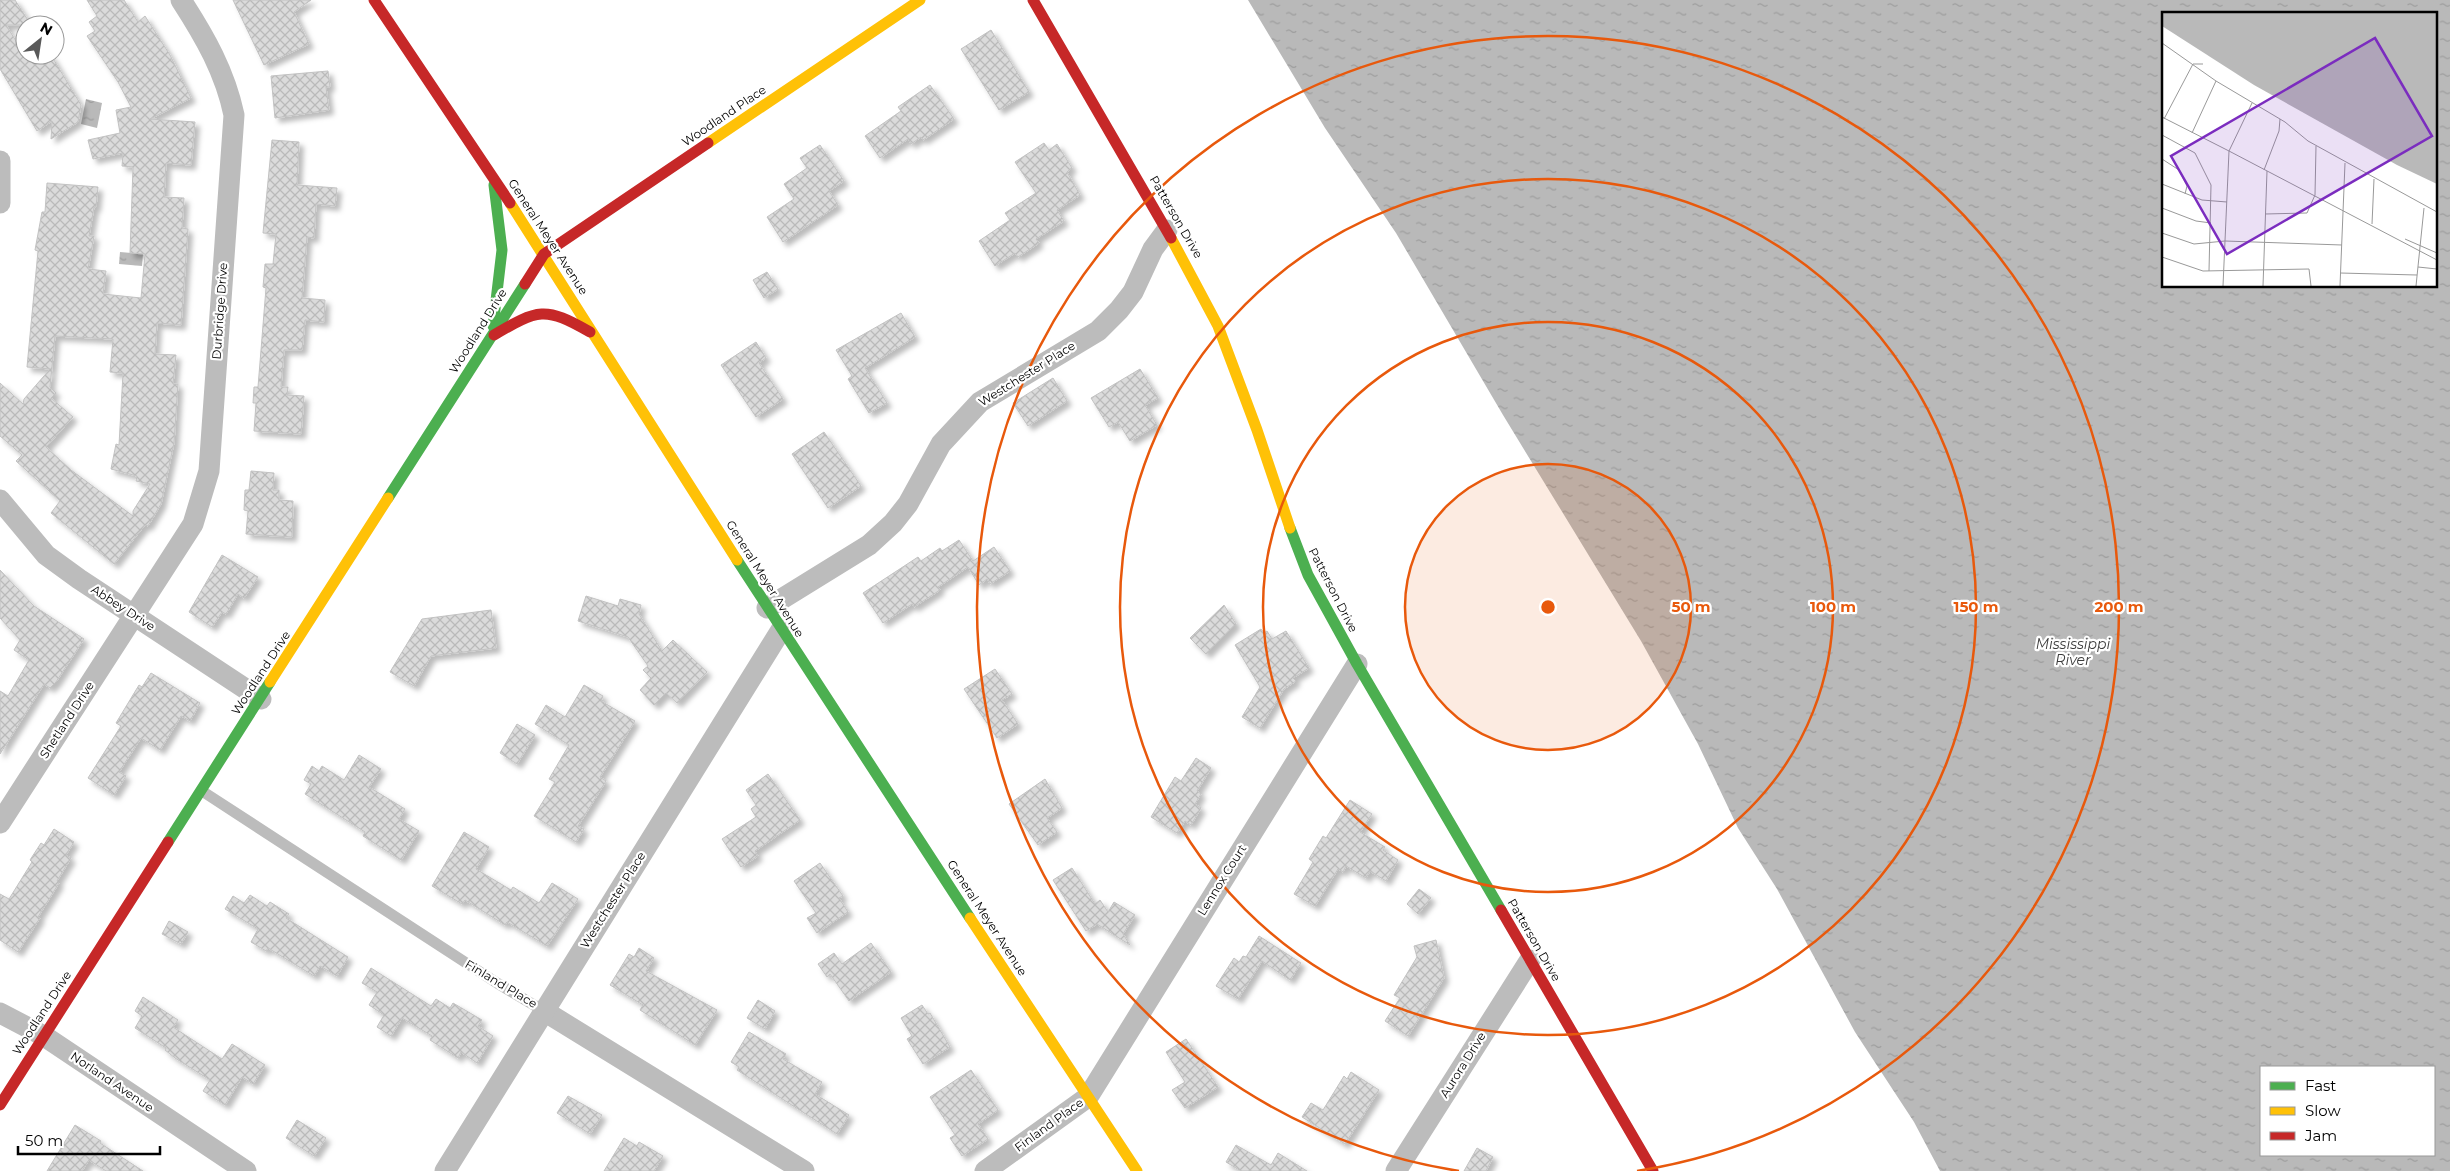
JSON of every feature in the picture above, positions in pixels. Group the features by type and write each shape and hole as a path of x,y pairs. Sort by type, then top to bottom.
{"street":[{"name":"Durbridge Drive","path":"134,616 193,524 209,471 234,115 229,91 219,64 181,0"},
{"name":"General Meyer Avenue","path":"374,0 544,254 780,630 1137,1171"},
{"name":"Woodland Place","path":"544,254 920,0"},
{"name":"Patterson Drive","path":"1033,0 1168,230 1218,326 1257,430 1277,494 1308,575 1356,664 1653,1171"},
{"path":"0,161 0,203"},
{"path":"491,337 502,250 494,179"},
{"name":"Westchester Place","path":"767,608 869,544 893,524 908,504 941,444 980,402 1098,331 1119,310 1133,292 1153,249 1168,230"},
{"name":"Woodland Drive","path":"0,1105 544,254"},
{"path":"491,337 524,317 543,311 557,313 594,334"},
{"name":"Abbey Drive","path":"0,500 46,555 134,616 261,699"},
{"name":"Shetland Drive","path":"0,823 7,798 134,616"},
{"name":"Westchester Place","path":"445,1171 780,630"},
{"name":"Lennox Court","path":"1088,1097 1356,664"},
{"name":"Aurora Drive","path":"1396,1171 1530,960"},
{"name":"Finland Place","path":"544,1011 804,1171"},
{"name":"Norland Avenue","path":"0,1013 44,1036 246,1171"},
{"name":"Finland Place","path":"985,1171 1088,1097"}],"lane":[{"name":"Finland Place","path":"202,791 496,983 544,1011"}],"water":[{"name":"Mississippi River","path":"1248,0 2450,0 2450,1171 1940,1171 1914,1122 1855,1032 1777,889 1738,828 1698,744 1641,641 1503,415 1396,233 1325,128"},
{"path":"86,99 102,103 97,128 81,124"},
{"path":"120,252 143,254 142,266 119,264"}],"building":[{"path":"0,0 15,0 25,15 15,15 15,25 6,25 15,39 15,65 57,65 81,105 78,122 51,139 52,121 37,131 0,69"},
{"path":"87,0 124,0 138,22 145,16 170,55 191,98 150,119 195,122 191,165 166,163 164,197 184,198 182,228 188,229 181,325 157,323 155,354 176,355 173,384 178,384 174,443 161,504 148,526 145,525 114,564 51,513 60,501 16,461 22,455 0,436 0,383 23,404 24,399 50,369 27,367 38,251 35,250 42,212 45,212 47,183 98,187 96,207 94,207 89,236 94,236 88,269 106,271 103,294 141,298 145,254 130,253 133,167 122,166 123,153 93,159 88,140 120,133 116,110 131,107 118,82 87,36 95,31 89,22 97,16","holes":["55,336 113,339 110,372 123,373 119,445 116,444 111,469 137,476 136,481 150,484 133,511 133,516 71,470 46,447 73,417 51,398 56,393 50,387"]},
{"path":"233,0 311,0 294,12 309,44 264,65"},
{"path":"991,30 1029,92 999,110 961,49"},
{"path":"328,71 330,87 326,87 329,110 275,118 271,76"},
{"path":"930,85 954,119 923,140 921,137 911,144 908,139 880,158 865,136 901,111 898,107"},
{"path":"272,140 299,142 297,185 337,188 335,206 316,204 314,238 307,237 302,298 325,300 324,322 305,320 302,350 284,350 281,387 288,387 287,395 304,396 301,434 254,431 256,403 253,403 254,387 258,387 266,288 263,287 265,264 273,264 276,234 263,233"},
{"path":"1044,143 1049,150 1057,144 1072,168 1067,172 1080,195 1057,210 1064,221 1036,239 1039,243 1018,257 1015,253 995,266 979,241 1010,220 1005,213 1036,193 1015,162"},
{"path":"820,145 844,181 829,191 838,205 783,242 767,217 794,199 784,184 807,168 800,158"},
{"path":"767,272 778,289 764,298 753,280"},
{"path":"901,313 915,337 865,368 887,403 869,413 848,379 852,376 836,350"},
{"path":"756,342 766,358 759,363 783,399 756,417 721,365"},
{"path":"1140,369 1158,398 1145,405 1157,425 1130,441 1118,422 1109,427 1091,398"},
{"path":"1053,378 1067,401 1028,426 1013,403"},
{"path":"824,432 861,486 828,508 792,454"},
{"path":"251,471 274,473 273,490 279,490 279,500 293,501 292,537 246,534 248,511 244,510 245,490 249,490"},
{"path":"959,540 973,561 994,547 1010,571 990,584 987,579 979,585 968,567 938,587 940,590 914,607 912,604 883,623 863,593 918,557 921,561 940,548 942,551"},
{"path":"222,555 258,577 244,598 238,594 226,614 222,612 212,627 189,612"},
{"path":"0,570 34,606 84,639 56,682 50,688 44,684 0,754 0,691 8,696 29,660 14,650 20,640 0,618"},
{"path":"586,596 618,606 620,599 641,605 639,614 662,651 673,640 707,672 677,703 666,693 654,705 640,690 651,678 643,670 648,666 628,637 578,621"},
{"path":"1224,605 1236,624 1206,654 1190,638"},
{"path":"491,610 496,648 431,656 414,686 390,672 422,619"},
{"path":"1261,629 1264,633 1267,631 1272,639 1286,631 1309,668 1293,678 1296,681 1284,689 1260,728 1242,717 1260,687 1235,645"},
{"path":"995,669 1012,694 1002,700 1018,724 997,738 964,689"},
{"path":"151,673 200,703 190,721 181,716 160,750 141,738 119,772 126,776 114,795 88,778 121,726 116,723 139,685 142,687"},
{"path":"584,685 603,696 601,701 635,721 600,777 606,781 578,826 584,829 576,842 534,816 555,782 549,779 569,745 535,724 546,705 565,717"},
{"path":"517,724 535,735 517,764 500,753"},
{"path":"359,755 381,769 369,787 405,809 399,819 419,831 401,860 363,836 365,832 305,794 311,784 304,780 312,766 319,771 322,766 344,780"},
{"path":"1196,758 1211,768 1197,791 1201,794 1195,804 1201,808 1191,825 1185,821 1177,833 1151,817 1175,777 1181,781"},
{"path":"768,774 800,820 755,851 758,856 741,867 722,839 756,817 751,809 756,805 746,790"},
{"path":"1045,779 1062,808 1047,818 1057,832 1038,845 1009,804"},
{"path":"1350,800 1372,814 1360,832 1385,847 1383,850 1398,860 1386,881 1370,871 1366,878 1346,866 1343,872 1338,869 1315,906 1294,894 1313,862 1309,859 1323,836 1326,838"},
{"path":"54,829 74,842 66,855 71,858 57,881 59,883 38,917 40,918 18,952 0,940 0,894 9,899 32,862 30,860 41,843 44,845"},
{"path":"464,832 489,847 476,869 511,890 513,887 539,903 552,883 578,899 547,946 507,922 505,925 465,900 462,904 432,886"},
{"path":"820,863 843,896 839,898 848,912 817,933 807,918 816,913 794,881"},
{"path":"1072,868 1095,904 1100,900 1108,912 1114,902 1135,915 1123,934 1130,945 1097,924 1086,931 1053,880"},
{"path":"1419,889 1431,898 1418,914 1407,904"},
{"path":"250,895 267,906 270,902 289,914 286,918 348,957 337,976 320,966 314,976 268,948 266,951 251,942 258,929 225,909 233,896 244,903"},
{"path":"169,921 188,932 181,944 162,934"},
{"path":"1259,936 1301,963 1290,980 1262,961 1238,999 1216,986 1234,958 1239,962 1243,956 1246,957"},
{"path":"1436,940 1444,978 1408,1036 1385,1021 1400,998 1394,995 1417,957 1414,946"},
{"path":"871,943 891,972 849,1001 830,974 827,977 818,964 834,953 842,964"},
{"path":"639,948 654,958 646,971 717,1010 695,1045 640,1010 643,1005 610,985 629,954 634,957"},
{"path":"371,968 431,1006 436,999 450,1008 453,1003 482,1020 478,1026 493,1036 477,1063 461,1052 458,1058 430,1040 432,1036 402,1018 391,1036 377,1027 384,1015 369,1005 377,992 362,983"},
{"path":"143,997 178,1020 173,1027 222,1059 232,1044 265,1065 253,1084 242,1077 225,1105 203,1091 210,1080 175,1058 165,1050 166,1048 135,1028 142,1016 135,1011"},
{"path":"758,1000 775,1011 765,1029 747,1018"},
{"path":"922,1005 928,1014 930,1013 950,1047 923,1064 907,1039 912,1036 901,1018"},
{"path":"749,1032 786,1054 783,1059 822,1082 815,1094 849,1115 837,1134 737,1070 739,1067 731,1062"},
{"path":"1186,1039 1218,1087 1185,1108 1172,1090 1185,1082 1166,1052"},
{"path":"971,1070 998,1110 978,1124 988,1139 962,1156 950,1138 955,1135 930,1097"},
{"path":"1351,1072 1379,1090 1345,1144 1302,1117 1311,1103 1323,1110 1344,1076 1347,1079"},
{"path":"568,1096 602,1115 590,1134 557,1113"},
{"path":"297,1120 326,1138 314,1156 286,1138"},
{"path":"75,1125 143,1171 106,1171 89,1160 82,1171 47,1171"},
{"path":"624,1138 637,1146 639,1142 663,1156 654,1171 604,1171"},
{"path":"1236,1145 1271,1165 1278,1153 1307,1171 1241,1171 1226,1162"},
{"path":"1477,1148 1493,1157 1486,1171 1464,1171"}],"traffic: fast":[{"path":"493,326 502,250 494,185"},
{"path":"388,498 525,284"},
{"path":"1290,528 1308,575 1357,664 1501,910"},
{"path":"737,560 970,918"},
{"path":"168,842 270,682"}],"traffic: slow":[{"path":"708,143 920,0"},
{"path":"510,203 737,560"},
{"path":"1171,238 1218,326 1257,430 1290,528"},
{"path":"270,682 388,498"},
{"path":"970,918 1137,1171"}],"traffic: jam":[{"path":"374,0 510,203"},
{"path":"1033,0 1171,238"},
{"path":"525,284 544,254 708,143"},
{"path":"494,335 521,320 542,314 562,318 590,332"},
{"path":"0,1105 168,842"},
{"path":"1501,910 1653,1171"}]}
